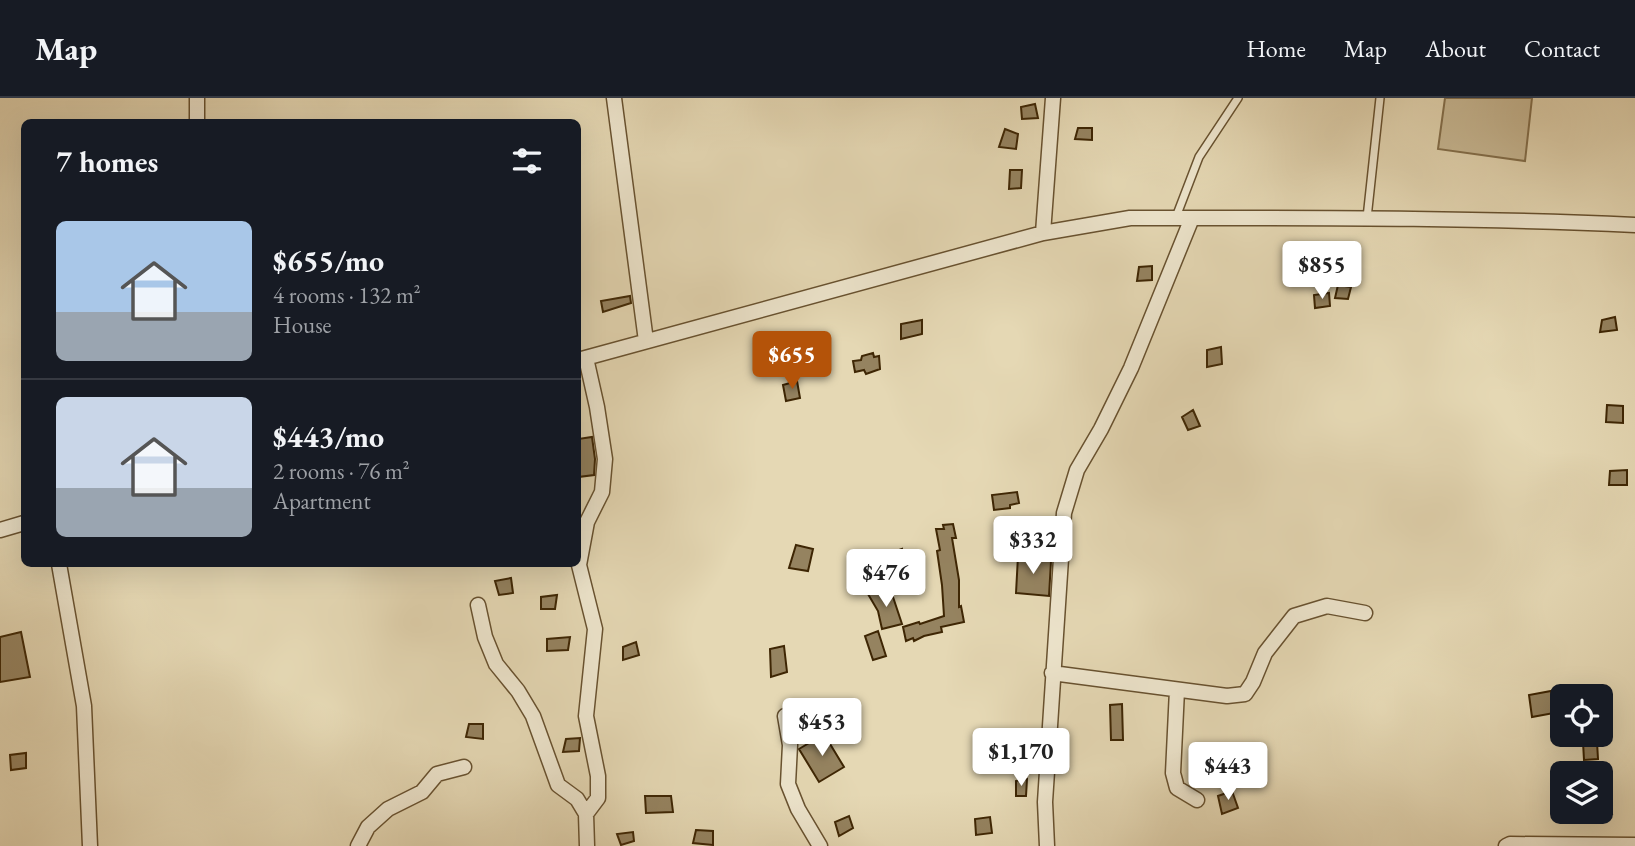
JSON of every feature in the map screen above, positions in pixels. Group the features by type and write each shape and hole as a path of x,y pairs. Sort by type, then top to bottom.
{"street":[{"path":"197,98 197,119"},
{"path":"614,98 646,341"},
{"path":"1043,233 1053,98"},
{"path":"581,554 587,522 602,492 605,460 597,407 582,359 1043,233 1130,218 1538,220 1635,225"},
{"path":"1047,846 1045,802 1064,513 1077,470 1131,368 1192,218"},
{"path":"0,530 21,524"},
{"path":"60,567 84,706 90,846"},
{"path":"580,567 595,629 586,716 598,775 598,798 586,814"},
{"path":"478,605 485,637 496,664 518,691 533,716 558,785 577,799 586,814 587,846"},
{"path":"1052,673 1227,696 1245,694 1265,653 1294,616 1327,606 1365,613"},
{"path":"1177,690 1173,773 1177,788 1197,800"},
{"path":"785,716 790,745 788,784 798,809 820,846"},
{"path":"358,846 368,827 388,809 422,792 438,774 464,767"},
{"path":"1506,846 1635,845"}],"lane":[{"path":"1176,218 1199,157 1238,98"},
{"path":"1367,219 1380,98"}],"shaded area":[{"path":"1445,98 1532,98 1525,161 1438,149"}],"building":[{"path":"1035,104 1038,118 1022,119 1021,107"},
{"path":"1078,128 1092,128 1092,140 1075,139"},
{"path":"1005,129 1018,134 1016,149 999,147"},
{"path":"1010,170 1022,170 1021,188 1009,189"},
{"path":"1152,266 1152,280 1137,281 1139,267"},
{"path":"1338,285 1351,287 1348,299 1335,298"},
{"path":"1329,293 1330,306 1315,308 1314,295"},
{"path":"630,296 631,303 603,312 601,301"},
{"path":"1615,317 1617,330 1600,332 1602,320"},
{"path":"922,320 922,334 901,339 901,324"},
{"path":"1221,347 1222,364 1207,367 1207,350"},
{"path":"873,353 874,357 879,356 880,369 866,374 864,370 855,372 853,361"},
{"path":"797,381 800,398 786,401 783,385"},
{"path":"1607,405 1623,406 1623,423 1606,422"},
{"path":"1193,410 1200,426 1188,430 1182,417"},
{"path":"592,437 594,475 581,477 581,439"},
{"path":"1627,470 1627,485 1609,485 1610,471"},
{"path":"1017,492 1019,503 1010,505 1010,508 994,510 992,495"},
{"path":"953,524 959,607 961,606 964,622 941,627 942,632 906,641 903,627 944,616 936,529 944,529 943,525"},
{"path":"796,545 813,549 808,571 789,568"},
{"path":"902,549 903,564 890,569 888,554"},
{"path":"1018,556 1051,561 1049,596 1016,593"},
{"path":"863,560 871,586 859,588 851,564"},
{"path":"511,578 513,593 499,595 495,581"},
{"path":"891,591 902,624 882,629 878,611 868,594"},
{"path":"557,595 555,609 541,609 541,597"},
{"path":"878,631 886,656 873,660 865,636"},
{"path":"21,632 30,677 0,682 0,637"},
{"path":"570,637 568,650 547,651 547,639"},
{"path":"636,642 639,655 623,660 623,647"},
{"path":"784,646 787,672 771,677 770,649"},
{"path":"1550,691 1550,714 1532,717 1529,695"},
{"path":"1122,704 1123,740 1111,740 1110,705"},
{"path":"469,724 483,724 483,739 466,737"},
{"path":"824,734 844,767 819,782 799,749"},
{"path":"580,738 579,751 563,752 566,739"},
{"path":"1583,747 1597,747 1598,759 1584,760"},
{"path":"26,753 26,768 11,770 10,755"},
{"path":"1027,779 1026,796 1016,796 1016,781"},
{"path":"1232,791 1238,808 1222,814 1218,796"},
{"path":"645,796 671,796 673,812 646,813"},
{"path":"849,816 853,828 839,836 835,822"},
{"path":"990,817 992,833 976,835 975,819"},
{"path":"696,830 713,831 713,845 693,843"},
{"path":"633,832 634,841 621,845 617,834"}]}
